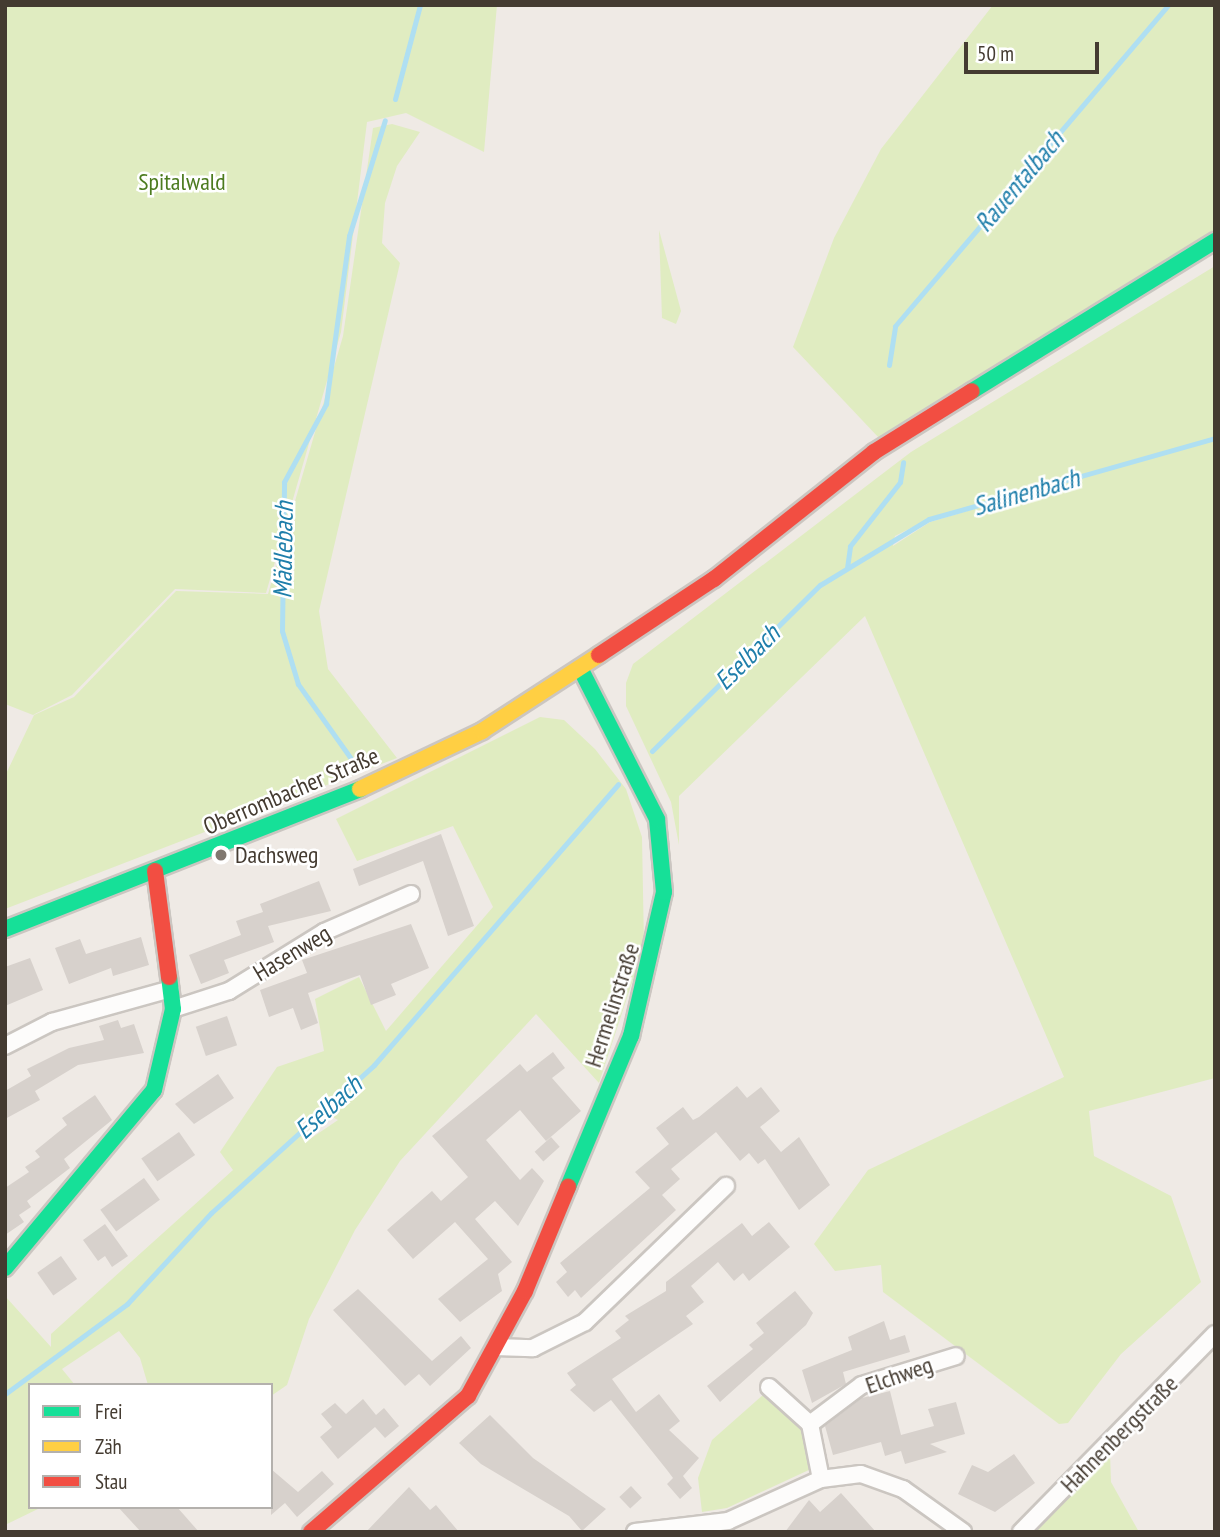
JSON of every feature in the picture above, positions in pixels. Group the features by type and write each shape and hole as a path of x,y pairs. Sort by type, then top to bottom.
{"street":[{"name":"Oberrombacher Straße","path":"5,929 325,806 482,731 582,670 714,579 874,452 1215,241"},
{"name":"Hermelinstraße","path":"311,1532 468,1396 525,1291 631,1036 664,892 657,819 582,670"},
{"path":"5,1268 154,1090 173,1009 155,871"},
{"name":"Hasenweg","path":"173,1009 229,991 324,932 411,894"},
{"path":"5,1045 52,1022 171,989"},
{"path":"495,1348 534,1348 584,1322 726,1186"},
{"name":"Hahnenbergstraße","path":"1021,1532 1215,1334"},
{"name":"Elchweg","path":"810,1424 862,1385 957,1356"},
{"path":"769,1387 810,1424 821,1479"},
{"path":"635,1532 728,1521 821,1479 861,1474 903,1489 963,1532"}],"green space":[{"name":"Spitalwald","path":"5,5 497,5 484,152 406,113 367,122 341,332 266,593 175,589 72,695 33,715 5,704"},
{"path":"993,5 1215,5 1215,232 879,438 793,347 834,238 881,149"},
{"path":"392,124 420,132 397,166 385,203 382,243 400,263 319,611 328,669 397,758 5,909 5,776 34,715 74,697 176,591 268,594 343,336 373,128"},
{"path":"659,230 681,311 676,324 662,318"},
{"path":"1215,266 1215,1078 1089,1111 1094,1156 1171,1196 1201,1282 1121,1354 1068,1423 1059,1424 883,1292 881,1265 835,1271 814,1244 868,1170 1064,1077 865,616 679,796 679,845 671,802 626,706 626,683 633,664 911,452","holes":["1140,460 930,522 893,546 895,536 929,519"]},
{"path":"540,717 564,720 595,749 626,789 642,837 644,946 599,1083 536,1014 400,1161 355,1230 309,1319 287,1385 273,1395 273,1383 147,1383 140,1358 119,1331 62,1369 73,1383 28,1383 28,1509 38,1509 5,1525 5,1296 51,1347 51,1334 233,1170 220,1152 277,1067 324,1051 315,999 359,977 386,1031 493,907 453,826 357,861 336,819","holes":["323,1112 338,1120 310,1139 302,1122"]},
{"path":"765,1393 803,1430 811,1469 727,1508 702,1512 698,1478 712,1440"},
{"path":"1110,1452 1111,1482 1139,1532 1033,1532"}],"building":[{"path":"441,834 474,926 448,936 423,861 359,886 353,869"},
{"path":"319,881 331,911 268,926 274,942 224,960 229,973 201,984 189,955 241,935 236,921 263,912 260,904"},
{"path":"411,924 429,968 391,984 396,995 371,1005 360,975 308,993 318,1023 301,1030 293,1008 269,1017 260,990 307,973 302,960"},
{"path":"141,937 149,965 113,976 111,968 69,984 55,948 80,939 86,954"},
{"path":"30,958 43,990 5,1006 5,967"},
{"path":"227,1016 237,1045 206,1056 196,1027"},
{"path":"118,1020 121,1028 134,1024 144,1053 78,1065 35,1091 40,1100 5,1119 5,1091 31,1076 27,1069 69,1048 104,1040 99,1026"},
{"path":"553,1052 565,1068 552,1078 581,1111 546,1141 520,1110 486,1140 520,1180 532,1168 544,1181 518,1226 495,1201 475,1219 512,1262 498,1274 502,1291 460,1322 438,1299 488,1259 455,1222 413,1259 387,1230 432,1191 441,1201 468,1177 432,1136 520,1064 527,1072"},
{"path":"218,1074 234,1098 194,1124 175,1104"},
{"path":"737,1086 747,1098 761,1087 780,1111 760,1127 781,1152 799,1137 830,1185 799,1210 765,1159 758,1164 749,1153 740,1161 716,1132 671,1169 680,1179 662,1195 676,1210 581,1298 575,1290 568,1297 556,1282 567,1272 560,1263 650,1188 635,1172 669,1144 656,1128 683,1107 693,1120 699,1117"},
{"path":"95,1095 112,1120 64,1159 70,1168 27,1201 31,1207 19,1215 24,1222 5,1235 5,1188 29,1172 25,1167 40,1157 35,1151 67,1125 62,1118"},
{"path":"179,1132 195,1155 157,1181 141,1158"},
{"path":"551,1137 560,1147 543,1161 535,1152"},
{"path":"144,1178 160,1200 116,1232 100,1210"},
{"path":"769,1222 790,1247 749,1281 743,1273 734,1281 718,1262 691,1286 704,1302 686,1316 693,1324 612,1379 636,1412 659,1394 680,1421 669,1430 699,1458 683,1476 692,1488 680,1499 667,1484 673,1478 611,1400 594,1412 570,1390 576,1385 567,1373 621,1338 615,1331 629,1320 625,1316 666,1291 666,1282 742,1223 752,1236"},
{"path":"105,1224 128,1256 112,1267 105,1256 98,1261 83,1240"},
{"path":"61,1256 77,1279 53,1296 37,1273"},
{"path":"358,1289 432,1361 461,1336 471,1348 430,1386 419,1374 405,1386 333,1310"},
{"path":"795,1291 813,1313 806,1325 720,1402 707,1386 753,1349 749,1345 764,1333 756,1323"},
{"path":"884,1321 890,1340 905,1335 910,1352 843,1372 846,1384 812,1403 802,1370 852,1350 848,1337"},
{"path":"890,1391 901,1435 934,1426 928,1409 956,1402 965,1434 930,1444 947,1452 905,1464 901,1451 885,1456 881,1442 833,1455 825,1426 862,1398"},
{"path":"363,1399 376,1415 384,1408 399,1426 385,1438 375,1427 338,1459 320,1437 332,1427 321,1414 335,1403 346,1414"},
{"path":"490,1415 533,1458 606,1509 582,1531 569,1516 481,1464 459,1443"},
{"path":"1014,1454 1035,1483 995,1512 958,1494 972,1465 988,1472"},
{"path":"273,1471 298,1492 322,1471 334,1484 297,1517 285,1503 271,1515"},
{"path":"631,1486 642,1498 630,1509 619,1497"},
{"path":"409,1487 430,1510 436,1505 459,1532 366,1532"},
{"path":"841,1493 876,1532 785,1532 809,1500 820,1512"},
{"path":"120,1509 179,1509 199,1532 141,1532"}],"waterway":[{"name":"Mädlebach","path":"395,99 420,5"},
{"name":"Rauentalbach","path":"889,365 895,326 1168,5"},
{"name":"Mädlebach","path":"357,767 298,684 282,631 284,482 326,404 349,236 385,120"},
{"name":"Salinenbach","path":"652,751 820,585 929,519 1215,438"},
{"name":"Rauentalbach","path":"847,568 850,546 900,482 903,462"},
{"name":"Eselbach","path":"5,1394 127,1304 211,1213 374,1065 618,784"}],"traffic: fast":[{"path":"972,391 1215,241"},
{"path":"568,1187 631,1036 664,892 657,819 581,670"},
{"path":"5,929 360,789"},
{"path":"5,1268 154,1090 173,1009 169,977"}],"traffic: slow":[{"path":"360,789 482,731 599,655"}],"traffic: jam":[{"path":"599,655 714,579 874,452 972,391"},
{"path":"155,871 169,977"},
{"path":"311,1532 468,1396 525,1291 568,1187"}],"place":[{"name":"Dachsweg","path":"221,855"}]}
